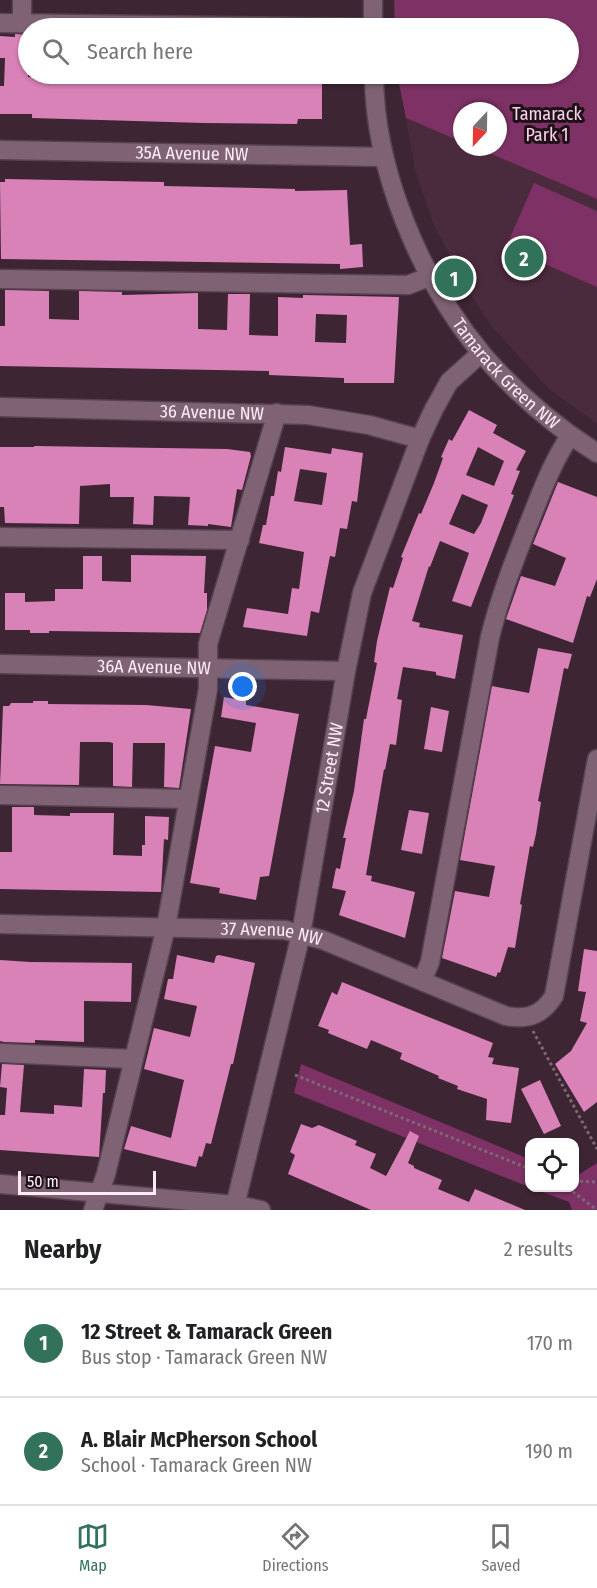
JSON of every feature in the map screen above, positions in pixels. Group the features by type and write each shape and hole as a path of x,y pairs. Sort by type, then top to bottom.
{"street":[{"path":"22,0 22,18"},
{"path":"373,0 373,18"},
{"path":"0,22 18,23"},
{"name":"Tamarack Green NW","path":"375,84 383,157 412,239 449,307 482,353 511,386 570,436 597,453"},
{"name":"35A Avenue NW","path":"0,150 383,157"},
{"path":"0,279 408,285 431,276"},
{"name":"12 Street NW","path":"234,1208 301,934 346,671 362,593 420,439 449,382 482,353"},
{"name":"36 Avenue NW","path":"0,407 278,413 339,419 420,439"},
{"path":"96,1202 106,1174 132,1059 166,927 208,689 208,644 278,413"},
{"path":"422,981 430,962 497,607 545,482 557,455 570,436"},
{"path":"0,537 240,540"},
{"name":"36A Avenue NW","path":"0,664 346,671"},
{"path":"526,1018 542,1011 554,996 597,759"},
{"path":"0,795 188,798"},
{"name":"37 Avenue NW","path":"0,924 276,929 323,940 506,1016 526,1018"},
{"path":"0,1053 132,1059"},
{"path":"0,1184 96,1202 261,1210"}],"path":[{"path":"526,1018 597,1149"},
{"path":"295,1075 525,1167"},
{"path":"579,1181 597,1182"},
{"path":"573,1192 597,1210"}],"shaded area":[{"path":"406,118 453,138 453,156 496,156 597,199 597,424 548,388 492,327 469,292 433,223 415,170"}],"green space":[{"name":"Tamarack Park 1","path":"394,0 597,0 597,199 496,156 507,156 507,102 453,102 453,138 406,118 399,84 579,84 579,18 395,18"},
{"path":"534,183 597,211 597,287 506,247"},
{"path":"301,1064 525,1157 525,1185 294,1093"},
{"path":"597,1163 597,1210 572,1210 569,1202 543,1192 579,1192 579,1174"}],"building":[{"path":"15,34 18,34 18,84 322,84 322,119 298,119 297,124 204,123 32,118 32,114 0,114 0,86 4,86 5,58 0,58 0,36 15,37"},
{"path":"5,179 164,182 164,186 295,189 295,191 347,190 350,245 362,244 363,267 340,269 340,264 1,259 0,182 5,182"},
{"path":"5,290 49,291 49,319 79,320 79,291 122,292 122,295 198,293 198,329 227,330 228,294 250,294 249,335 278,336 278,297 303,298 303,295 399,297 394,383 344,383 344,378 269,375 269,371 0,366 0,326 5,326","holes":["316,314 347,315 346,343 315,342"]},
{"path":"469,410 497,425 493,433 526,451 516,470 520,471 511,494 514,495 471,607 452,601 469,553 440,541 429,566 412,621 420,623 419,627 463,635 455,679 436,675 436,672 403,667 397,699 402,700 396,745 390,744 384,769 366,875 372,876 371,881 415,892 405,938 339,915 346,891 332,888 336,868 340,869 346,838 343,838 354,791 364,719 366,719 377,663 374,662 377,641 390,587 393,588 403,558 401,557 434,483 443,458 441,457 449,439 452,441","holes":["478,447 504,461 494,486 466,475","462,494 488,505 474,534 449,524"]},
{"path":"0,447 227,449 250,452 251,456 242,490 237,489 231,527 208,524 208,526 188,525 190,497 154,496 153,525 133,524 134,497 110,497 110,484 80,486 79,524 5,523 4,507 0,507"},
{"path":"285,447 331,454 332,448 363,453 357,502 352,501 347,529 340,528 335,557 330,556 319,613 311,611 307,636 243,627 247,608 288,614 292,588 299,589 304,552 259,543 263,525 266,525 271,496 274,496 278,471 281,472","holes":["300,469 327,473 322,505 294,501"]},
{"path":"558,482 597,497 597,579 590,597 587,596 573,643 506,619 521,576 555,586 566,558 533,544"},
{"path":"131,555 206,556 204,593 207,593 207,610 200,633 49,631 49,633 30,633 30,630 5,630 5,593 25,593 25,602 55,601 55,589 83,589 83,556 102,556 102,581 131,582"},
{"path":"538,648 572,654 568,669 564,668 550,739 538,801 541,802 536,834 533,847 530,846 520,904 522,905 515,948 508,947 500,973 498,972 496,977 442,958 455,891 489,897 495,866 460,860 492,686 529,693"},
{"path":"224,697 246,701 246,705 299,714 269,876 260,877 256,900 219,893 220,888 190,883 215,746 251,752 256,723 221,717"},
{"path":"33,701 48,701 48,704 146,705 191,709 179,788 164,787 165,743 133,743 132,787 113,786 113,743 109,742 80,742 79,785 0,784 3,706 9,706 11,703 33,703"},
{"path":"431,707 449,711 442,752 424,749"},
{"path":"12,807 34,807 34,815 70,816 70,813 114,813 113,855 142,856 142,845 145,845 145,816 169,817 168,840 164,839 161,892 0,889 0,852 12,852"},
{"path":"409,810 429,813 422,854 401,850"},
{"path":"584,949 597,951 597,1102 584,1112 555,1064 571,1051 587,1023 580,1021 586,992 578,991"},
{"path":"177,955 214,963 216,956 219,955 255,963 233,1064 231,1064 211,1144 206,1143 196,1167 124,1149 131,1126 171,1138 184,1080 144,1069 154,1028 190,1037 197,1006 164,999 168,979 173,979"},
{"path":"0,960 132,963 131,1002 84,1001 84,1042 0,1041"},
{"path":"342,982 493,1043 488,1057 494,1058 492,1064 519,1068 511,1123 486,1120 487,1099 457,1089 458,1086 438,1078 439,1076 400,1059 402,1053 371,1040 367,1049 328,1033 329,1030 318,1026 332,992 337,995"},
{"path":"2,1064 24,1065 20,1112 54,1114 54,1105 82,1107 84,1069 106,1070 99,1157 0,1150 0,1115 5,1115 7,1088 0,1087"},
{"path":"540,1080 561,1126 544,1134 521,1089"},
{"path":"301,1124 312,1128 319,1125 357,1141 355,1145 376,1154 370,1168 386,1176 410,1131 419,1136 408,1163 442,1180 438,1189 469,1202 475,1189 525,1210 371,1210 288,1174 295,1155 290,1152"}],"place":[{"name":"A. Blair McPherson School","path":"524,258"},
{"name":"12 Street & Tamarack Green","path":"454,278"}]}
